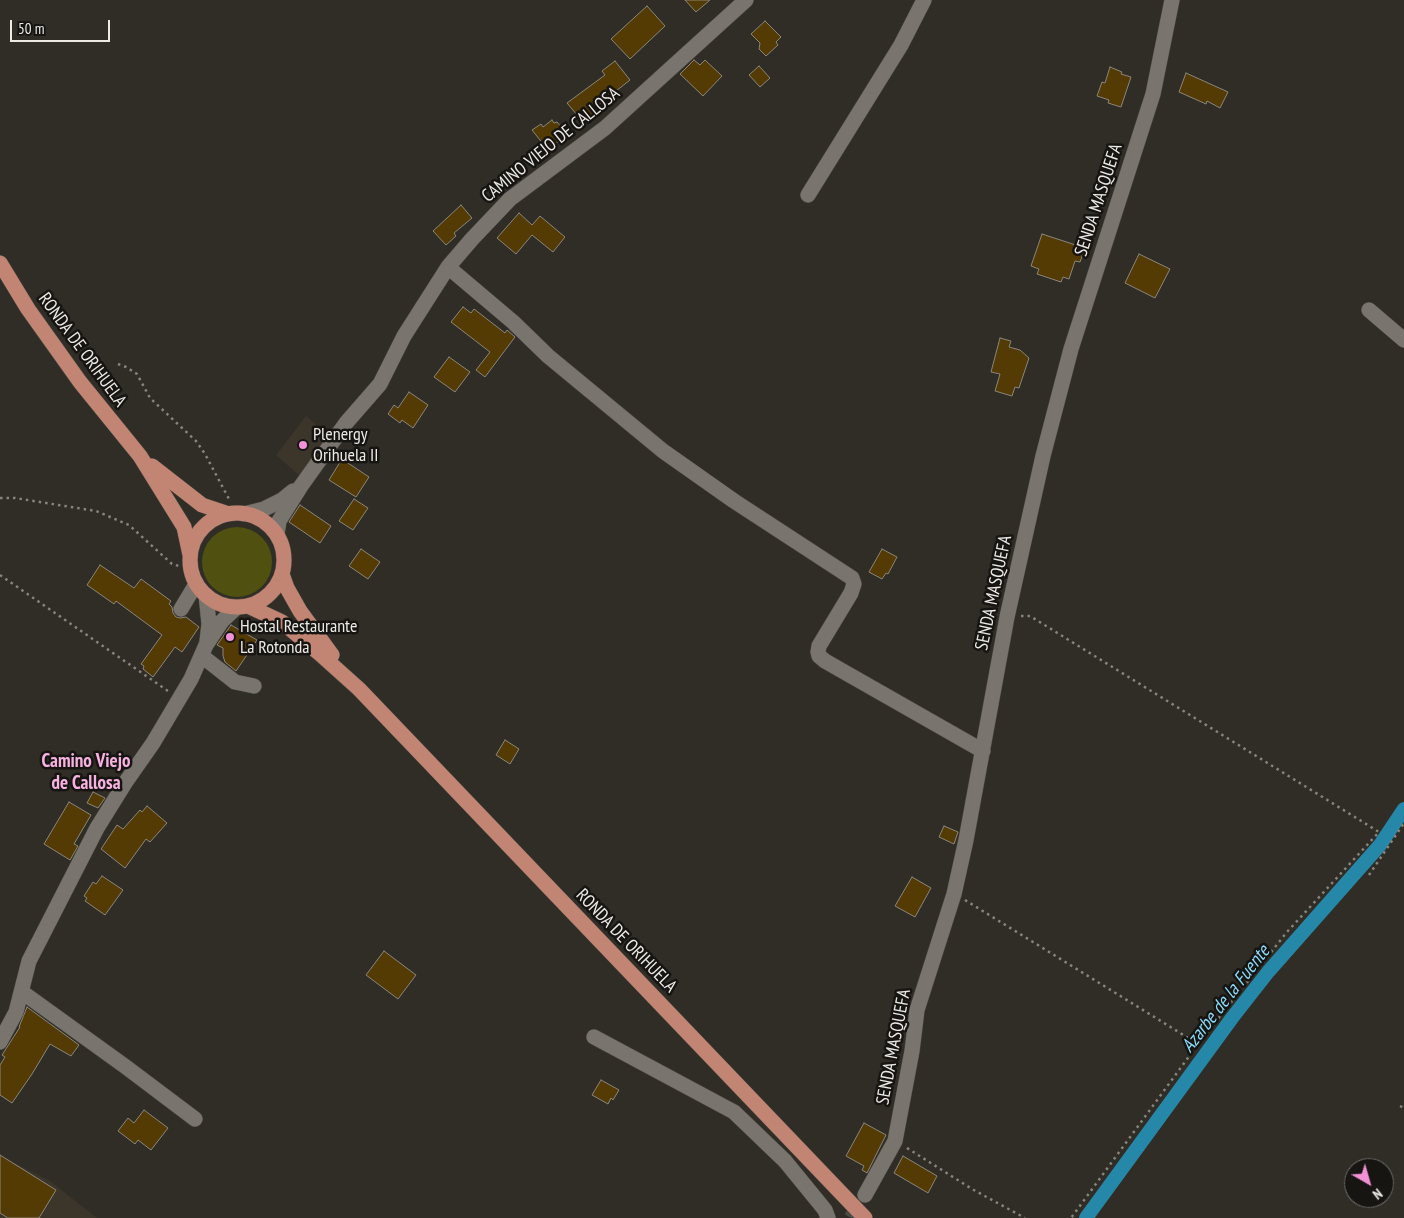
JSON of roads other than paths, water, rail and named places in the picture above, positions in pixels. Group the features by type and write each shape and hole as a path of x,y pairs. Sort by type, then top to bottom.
{"main road":[{"name":"RONDA DE ORIHUELA","path":"0,263 28,309 80,382 140,456 184,527 196,576 214,602 225,606 242,607 282,622 359,689"},
{"name":"RONDA DE ORIHUELA","path":"140,456 202,505 256,517 266,523 276,534 281,544 284,559 282,574 286,588 326,648 359,689 865,1218"},
{"path":"196,576 194,540 203,528 215,519 237,514"},
{"path":"242,607 259,602 269,595 277,585 282,574"}],"street":[{"name":"CAMINO VIEJO DE CALLOSA","path":"276,534 279,521 301,486 346,423 380,384 404,336 448,267 490,218 510,199 605,128 746,0"},
{"path":"808,195 901,45 924,0"},
{"name":"SENDA MASQUEFA","path":"865,1194 895,1141 912,1050 917,1010 954,894 983,751 1007,617 1043,456 1071,349 1153,94 1172,0"},
{"path":"448,267 513,322 548,356 663,452 852,578 854,584 851,592 819,646 818,652 820,656 825,661 983,751"},
{"path":"1369,310 1404,340"},
{"path":"237,514 264,510 301,486"},
{"path":"181,609 196,576"},
{"path":"196,576 208,624 204,651"},
{"path":"0,1042 16,1012 29,961 97,828 180,699 204,651 222,622 242,607"},
{"path":"204,651 235,682 254,686"},
{"path":"22,992 126,1066 195,1119"},
{"path":"594,1037 734,1112 785,1161 825,1210 828,1218"}],"waterway":[{"name":"Azarbe de la Fuente","path":"1086,1218 1232,1018 1268,972 1380,845 1404,809"}],"tunnel":[{"path":"851,1218 863,1198"}],"place":[{"name":"Plenergy Orihuela II","path":"303,445"},
{"name":"Hostal Restaurante La Rotonda","path":"230,637"}],"district":[{"name":"Camino Viejo de Callosa","path":"86,773"}]}
